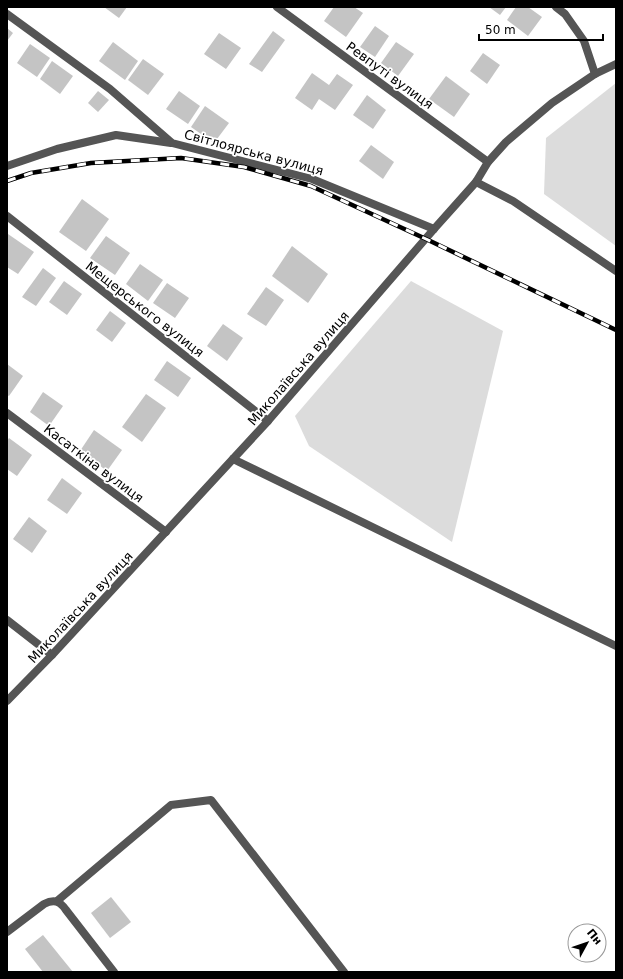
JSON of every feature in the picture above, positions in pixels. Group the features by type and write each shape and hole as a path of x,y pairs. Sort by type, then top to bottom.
{"street":[{"name":"Ревпуті вулиця","path":"277,7 488,162"},
{"path":"556,7 565,14 584,41 595,74"},
{"name":"Світлоярська вулиця","path":"7,14 110,89 172,143 312,179 434,229"},
{"name":"Миколаївська вулиця","path":"7,701 52,655 268,421 476,182 488,162 506,142 552,103 595,74 616,62"},
{"path":"7,166 57,149 116,135 172,143"},
{"path":"476,182 512,202 616,271"},
{"name":"Мещерського вулиця","path":"7,216 268,421"},
{"name":"Касаткіна вулиця","path":"7,413 166,532"},
{"path":"233,459 616,646"},
{"path":"7,620 52,655"},
{"path":"7,932 44,904 50,901 57,901 171,805 211,800 344,972"},
{"path":"57,901 66,910 114,972"}],"shaded area":[{"path":"616,83 616,246 544,194 546,138"},
{"path":"411,281 503,331 452,542 309,446 295,416"}],"building":[{"path":"104,7 127,7 119,18"},
{"path":"334,7 354,7 363,13 346,37 324,21"},
{"path":"489,7 506,7 500,15"},
{"path":"516,7 528,7 542,17 528,36 507,20"},
{"path":"375,26 389,36 375,57 360,47"},
{"path":"7,28 13,33 7,41"},
{"path":"273,31 285,40 262,72 249,64"},
{"path":"219,33 241,48 226,69 204,54"},
{"path":"113,42 138,61 125,80 99,61"},
{"path":"396,42 414,54 398,76 381,63"},
{"path":"30,44 50,58 37,77 17,63"},
{"path":"483,53 500,65 487,84 470,71"},
{"path":"143,59 164,74 148,95 128,80"},
{"path":"52,61 73,76 60,94 40,79"},
{"path":"312,73 329,85 337,74 353,85 335,110 319,99 312,110 295,98"},
{"path":"446,76 470,94 454,117 429,99"},
{"path":"98,91 109,100 98,112 88,103"},
{"path":"179,91 200,106 188,124 166,109"},
{"path":"367,95 386,110 373,129 353,115"},
{"path":"205,106 229,123 214,143 191,127"},
{"path":"371,145 394,162 383,179 359,161"},
{"path":"82,199 109,219 86,251 59,232"},
{"path":"8,234 34,252 18,274 7,267"},
{"path":"106,236 130,253 115,275 90,258"},
{"path":"292,246 328,274 308,303 272,276"},
{"path":"140,264 163,280 148,301 126,284"},
{"path":"43,268 56,278 36,306 22,297"},
{"path":"64,281 82,294 67,315 49,302"},
{"path":"167,283 189,298 175,318 153,303"},
{"path":"266,287 284,300 266,326 247,314"},
{"path":"110,311 126,323 112,342 96,330"},
{"path":"223,324 243,338 227,361 207,346"},
{"path":"167,361 191,378 178,397 154,380"},
{"path":"7,364 23,376 9,396 7,395"},
{"path":"43,392 63,406 49,426 30,412"},
{"path":"146,394 166,408 142,442 122,427"},
{"path":"94,430 122,450 107,471 80,451"},
{"path":"9,438 32,455 17,476 7,469 7,441"},
{"path":"62,478 82,493 67,514 47,500"},
{"path":"29,517 47,531 32,553 13,539"},
{"path":"111,897 131,922 110,938 91,913"},
{"path":"43,935 73,972 43,972 25,949"}],"railway":[{"path":"7,181 31,173 91,163 181,158 244,167 311,186 616,330"}]}
